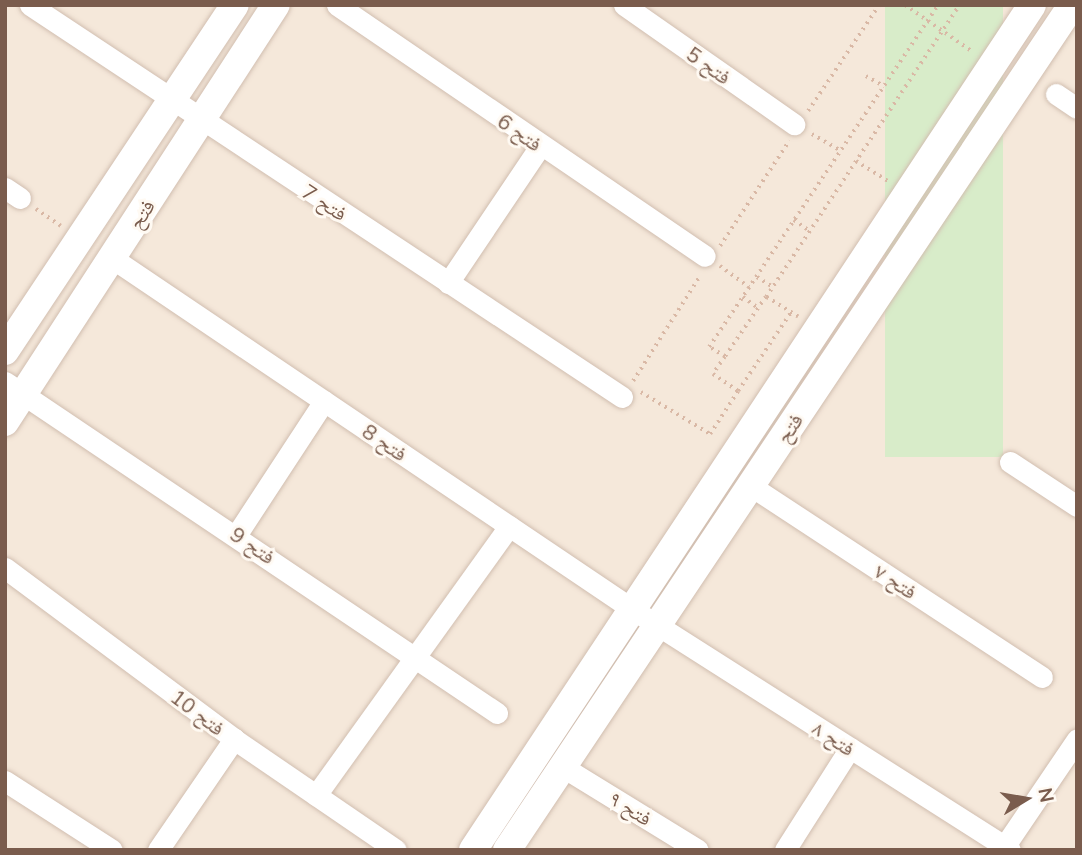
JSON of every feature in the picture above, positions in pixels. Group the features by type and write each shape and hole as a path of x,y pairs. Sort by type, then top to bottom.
{"street":[{"name":"فتح 7","path":"30,5 201,121 622,397"},
{"name":"فتح","path":"5,351 235,5"},
{"name":"فتح","path":"5,422 14,388 112,258 276,5"},
{"name":"فتح 6","path":"337,5 707,258"},
{"name":"فتح","path":"473,850 1032,5"},
{"name":"فتح","path":"507,850 1072,5"},
{"name":"فتح 5","path":"625,6 797,125"},
{"path":"1056,94 1077,107"},
{"path":"447,283 540,146"},
{"name":"فتح 8","path":"112,258 659,626"},
{"name":"فتح 9","path":"14,388 416,654 496,713"},
{"path":"237,534 324,401"},
{"path":"1010,462 1077,506"},
{"name":"فتح ۷","path":"751,486 1042,677"},
{"path":"316,795 509,526"},
{"name":"فتح 10","path":"5,568 234,739 396,850"},
{"name":"فتح ۸","path":"659,626 1007,848"},
{"path":"1007,848 1077,738"},
{"path":"158,850 234,739"},
{"path":"785,850 850,748"},
{"name":"فتح ۹","path":"563,767 698,850"},
{"path":"5,780 112,850"}],"path":[{"path":"791,312 710,434 630,386 707,258 879,5"},
{"path":"905,5 978,55"},
{"path":"725,357 709,347 939,5"},
{"path":"738,391 713,374 959,5"},
{"path":"866,76 884,86"},
{"path":"797,125 841,151"},
{"path":"856,160 892,184"},
{"path":"13,193 79,240"},
{"path":"794,220 810,231"},
{"path":"707,258 750,287"},
{"path":"757,277 773,287"},
{"path":"743,297 758,308"},
{"path":"766,297 802,319"}],"shaded area":[{"path":"5,5 1077,5 1077,850 5,850"}],"green space":[{"path":"885,5 1003,5 1003,457 885,457"}]}
